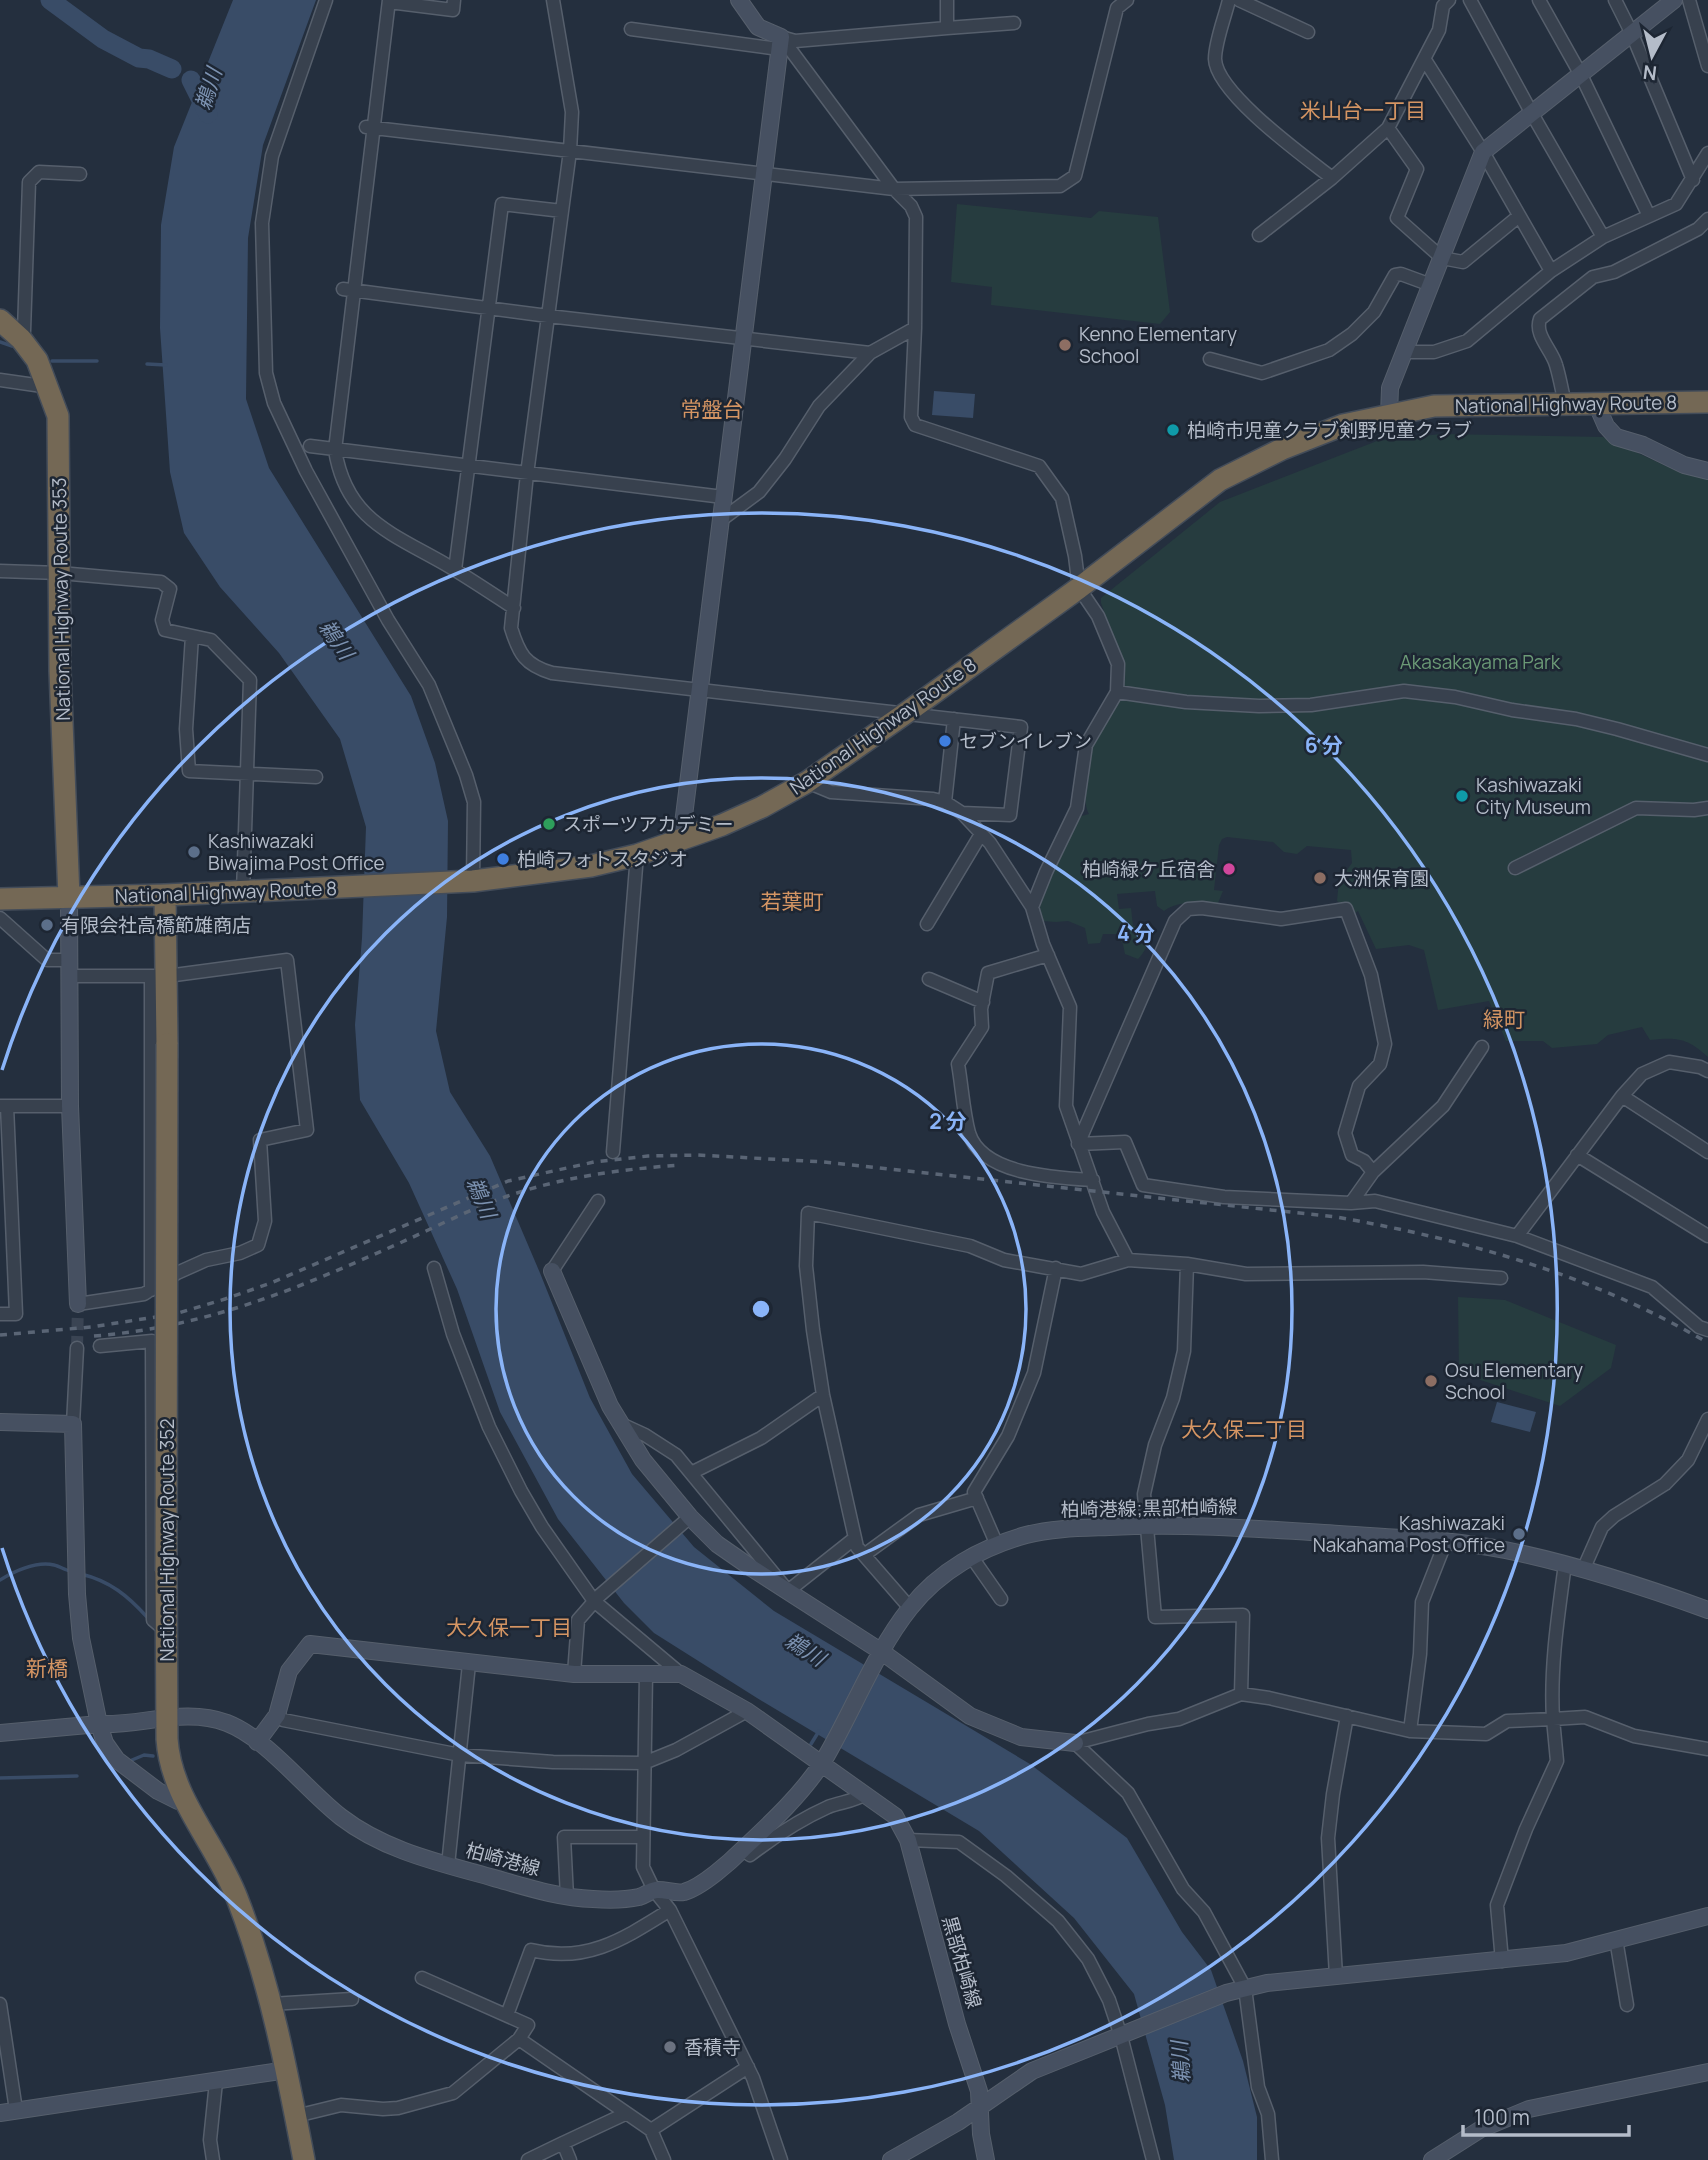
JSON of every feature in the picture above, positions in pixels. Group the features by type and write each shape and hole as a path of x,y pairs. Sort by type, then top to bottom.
{"highway":[{"name":"National Highway Route 353","path":"0,320 21,339 37,360 56,406 60,428 61,695 69,897"},
{"name":"National Highway Route 8","path":"0,899 324,889 472,881 591,866 638,855 762,807 807,782 1079,588 1220,480 1282,449 1343,425 1434,406 1708,402"},
{"name":"National Highway Route 352","path":"165,895 159,976 167,1044 166,1571 170,1761 184,1801 227,1874 258,1953 287,2070 304,2160"}],"street":[{"path":"326,0 272,156 262,223 267,373 274,403 306,471 388,620 429,685 466,775 474,802 472,881"},
{"path":"454,0 453,10 389,1 348,290 335,450 338,472 346,490 376,525 455,570 514,608"},
{"path":"553,0 572,112 570,151 527,474 511,628 517,649 535,668 552,673 1021,727 1010,815 962,813"},
{"path":"739,0 758,27 780,43 911,206 916,217 911,417 915,425 1039,466 1062,498 1079,588 1098,616 1118,664 1117,692 1086,746 1077,808 1032,907"},
{"path":"947,0 947,28"},
{"path":"370,127 894,188 1060,186 1075,176 1117,8 1127,0"},
{"path":"1229,0 1215,58 1219,77 1271,130 1332,178"},
{"path":"1239,0 1308,32"},
{"path":"1259,235 1332,178 1388,128 1425,60 1439,30 1443,6 1449,0"},
{"path":"1470,0 1603,237"},
{"path":"1539,0 1581,75 1650,216"},
{"path":"1615,0 1693,180"},
{"path":"1390,415 1390,388 1483,152 1674,0"},
{"path":"1689,0 1708,66"},
{"path":"631,29 780,43 1014,23"},
{"path":"681,840 780,43"},
{"path":"1425,60 1483,152 1550,271"},
{"path":"1388,128 1417,169 1397,218 1442,258 1463,262 1519,216"},
{"path":"1405,352 1434,352 1466,341 1550,271 1603,237 1676,204 1708,153"},
{"path":"21,339 24,331 29,182 38,172 80,174"},
{"path":"455,570 502,204 562,211"},
{"path":"1565,404 1556,363 1539,332 1537,325 1540,319 1592,277 1614,272 1698,229 1708,219"},
{"path":"1210,359 1262,373 1329,350 1352,334 1374,312 1395,275 1401,274 1431,285"},
{"path":"348,290 870,353"},
{"path":"721,520 759,492 785,459 819,406 870,353 915,328"},
{"path":"0,380 49,387"},
{"path":"1597,402 1605,426 1616,437 1643,445 1684,465 1708,471"},
{"path":"310,446 723,497"},
{"path":"0,572 60,573 162,582 170,589 162,620 165,630 211,639 250,680 243,892"},
{"path":"192,636 186,729 189,771 316,777"},
{"path":"1117,692 1186,702 1259,706 1311,705 1404,691 1455,697 1576,719 1708,755"},
{"path":"945,802 954,719"},
{"path":"807,782 831,792 945,802 962,813 990,843 1032,907 1070,1007 1066,1106 1103,1212 1128,1260"},
{"path":"1515,867 1636,808 1708,808"},
{"path":"927,924 981,834"},
{"path":"613,1152 638,855"},
{"path":"0,918 47,960 69,968 159,976 287,960 307,1130 260,1140 265,1221 258,1245 206,1260 177,1273 144,1294 78,1304 70,1106 69,968 69,897"},
{"path":"1078,1144 1175,921 1188,909 1202,908 1281,919 1346,909 1371,975 1385,1044 1380,1064 1359,1086 1345,1133 1352,1155 1364,1161 1373,1172"},
{"path":"1048,955 988,973 982,1027 958,1064 970,1136 987,1158 1043,1178 1093,1180"},
{"path":"151,1290 159,976"},
{"path":"929,979 983,1002"},
{"path":"1351,1203 1373,1172 1443,1106 1482,1047"},
{"path":"1517,1236 1622,1096 1642,1074 1669,1062 1708,1071"},
{"path":"1622,1096 1708,1152"},
{"path":"0,1314 16,1314 3,1106 70,1106"},
{"path":"1078,1144 1125,1142 1143,1185 1224,1197 1351,1203 1375,1201 1517,1236 1652,1287 1699,1327 1708,1330"},
{"path":"1577,1155 1708,1236"},
{"path":"597,1201 552,1271 610,1406 643,1460 687,1520 717,1544 970,1716 1021,1737 1075,1743 1179,1719 1241,1695 1269,1698 1410,1731 1486,1734 1507,1721 1585,1717 1634,1735 1708,1749"},
{"path":"910,1608 857,1547 823,1395 813,1330 806,1266 808,1213 970,1245 1004,1260 1081,1274 1128,1260 1187,1264 1246,1274 1423,1272 1501,1278"},
{"path":"1187,1264 1184,1351 1173,1398 1155,1445 1144,1494 1155,1617 1243,1615 1241,1695"},
{"path":"433,1268 453,1334 489,1427 537,1518 597,1599 681,1674"},
{"path":"997,1545 974,1492 1008,1436 1034,1373 1056,1268"},
{"path":"100,1346 152,1341 153,1620 167,1632"},
{"path":"77,1348 73,1424 77,1594 81,1638 99,1724 105,1743 117,1760 158,1791 178,1801 184,1801"},
{"path":"693,1472 761,1438 823,1395"},
{"path":"1583,1570 1602,1527 1614,1516 1665,1484 1688,1460 1708,1419"},
{"path":"0,1422 73,1424"},
{"path":"621,1424 645,1435 676,1455 693,1472 788,1591"},
{"path":"864,1555 919,1514 977,1498"},
{"path":"574,1674 578,1620 597,1599 687,1520"},
{"name":"柏崎港線;黒部柏崎線","path":"824,1758 880,1656 910,1608 931,1586 971,1556 1028,1535 1059,1530 1145,1525 1236,1527 1446,1541 1503,1549 1565,1564 1708,1610"},
{"path":"788,1591 855,1538"},
{"path":"1410,1731 1420,1654 1422,1602 1446,1541"},
{"path":"971,1556 1001,1599"},
{"path":"1502,1961 1497,1905 1526,1829 1557,1761 1553,1719 1553,1657 1565,1564"},
{"path":"257,1742 277,1715 289,1671 310,1644 574,1674 681,1674"},
{"path":"448,1865 469,1664"},
{"path":"646,1674 643,1867 654,1890 670,1910 748,2067 781,2160"},
{"name":"黒部柏崎線","path":"681,1674 824,1758 895,1816 908,1840 957,2024 979,2091 981,2134 986,2160"},
{"path":"277,1715 284,1720 460,1755 553,1762 644,1763 676,1750 747,1711"},
{"name":"柏崎港線","path":"0,1733 114,1724 184,1715 218,1720 244,1731 335,1813 391,1846 448,1865 567,1897 606,1899 640,1896 654,1890 685,1892 713,1874 776,1818 824,1758"},
{"path":"1336,1976 1328,1838 1347,1716"},
{"path":"1075,1743 1128,1793 1183,1889 1204,1912 1245,1988 1258,2088 1268,2115 1272,2160"},
{"path":"743,1850 750,1855 786,1828 831,1805 855,1800 865,1794"},
{"path":"567,1897 564,1837 643,1837"},
{"path":"908,1840 959,1842 1006,1876 1058,1921 1088,1958 1109,2000 1121,2036 1153,2160"},
{"path":"507,2015 531,1950 577,1955 633,1933 670,1910"},
{"path":"891,2160 958,2122 1032,2071 1226,1993 1336,1976 1566,1953 1708,1916"},
{"path":"1616,1939 1627,2005"},
{"path":"296,2116 341,2105 398,2108 453,2093 519,2039 528,2025 422,1978"},
{"path":"271,2004 352,1999"},
{"path":"0,2004 8,2111 287,2070"},
{"path":"519,2039 651,2130 664,2160"},
{"path":"651,2130 748,2067"},
{"path":"1432,2160 1480,2129 1529,2109 1708,2072"},
{"path":"213,2160 210,2140 216,2082"},
{"path":"528,2160 625,2114"},
{"path":"563,2143 570,2160"}],"green space":[{"path":"957,204 1091,218 1099,211 1158,217 1170,312 1160,324 991,305 992,287 951,282"},
{"name":"Akasakayama Park","path":"1441,434 1603,437 1681,473 1708,479 1708,1057 1682,1040 1650,1040 1642,1027 1608,1035 1597,1044 1552,1048 1543,1041 1506,1041 1489,1001 1438,1010 1424,950 1409,945 1376,949 1358,911 1355,913 1337,901 1339,881 1352,863 1351,850 1307,846 1297,854 1284,852 1273,842 1227,837 1222,839 1214,890 1223,891 1218,903 1177,905 1164,911 1157,906 1155,891 1117,894 1119,909 1131,908 1133,926 1149,925 1148,943 1138,959 1125,954 1123,944 1116,934 1103,934 1100,943 1088,944 1085,928 1068,921 1042,921 1039,903 1041,884 1078,817 1089,814 1085,779 1090,750 1103,715 1120,701 1123,663 1101,598 1220,502 1377,441"},
{"path":"1458,1297 1505,1300 1616,1345 1611,1368 1560,1406 1459,1373"}],"water":[{"name":"鵜川","path":"233,0 316,0 263,145 248,238 246,399 269,468 411,696 435,763 448,821 447,917 436,1031 450,1092 490,1156 590,1398 632,1474 694,1547 774,1611 1030,1764 1127,1838 1182,1932 1211,1970 1243,2061 1257,2117 1257,2160 1174,2160 1165,2105 1134,1994 1074,1918 979,1831 654,1633 624,1603 558,1519 500,1412 457,1289 409,1183 360,1100 355,1025 362,938 366,827 340,739 279,653 220,587 184,533 170,472 160,328 161,225 174,147"},
{"path":"934,391 975,394 973,418 932,415"},
{"path":"1497,1402 1536,1412 1530,1432 1491,1422"}],"waterway":[{"path":"50,0 103,39 139,58 149,59 172,69"},
{"name":"鵜川","path":"191,80 208,114"},
{"path":"0,342 12,346"},
{"path":"52,361 97,361"},
{"path":"147,364 166,365"},
{"path":"0,1580 19,1570 40,1564 54,1565 70,1571"},
{"path":"81,1574 118,1590 147,1617"},
{"path":"811,1744 819,1731"},
{"path":"132,1760 144,1755 153,1756"},
{"path":"0,1778 77,1776"}],"tunnel":[{"path":"77,1348 78,1304"}],"railway":[{"path":"0,1335 91,1327 175,1314 271,1283 508,1181 594,1162 648,1156 698,1155 824,1162 1336,1217 1385,1226 1481,1249 1574,1279 1664,1319 1708,1343"},
{"path":"94,1336 176,1324 252,1303 326,1275 486,1204 534,1188 597,1174 681,1165"}],"place":[{"name":"Kenno Elementary School","path":"1065,345"},
{"name":"柏崎市児童クラブ剣野児童クラブ","path":"1173,430"},
{"name":"セブンイレブン","path":"945,741"},
{"name":"Kashiwazaki City Museum","path":"1462,796"},
{"name":"スポーツアカデミー","path":"549,824"},
{"name":"Kashiwazaki Biwajima Post Office","path":"194,852"},
{"name":"柏崎フォトスタジオ","path":"503,859"},
{"name":"柏崎緑ケ丘宿舎","path":"1229,869"},
{"name":"大洲保育園","path":"1320,878"},
{"name":"有限会社高橋節雄商店","path":"47,925"},
{"name":"Osu Elementary School","path":"1431,1381"},
{"name":"Kashiwazaki Nakahama Post Office","path":"1519,1534"},
{"name":"香積寺","path":"670,2047"}],"district":[{"name":"米山台一丁目","path":"1363,111"},
{"name":"常盤台","path":"712,410"},
{"name":"若葉町","path":"792,902"},
{"name":"緑町","path":"1504,1020"},
{"name":"大久保二丁目","path":"1244,1430"},
{"name":"大久保一丁目","path":"509,1628"},
{"name":"新橋","path":"47,1669"}]}
